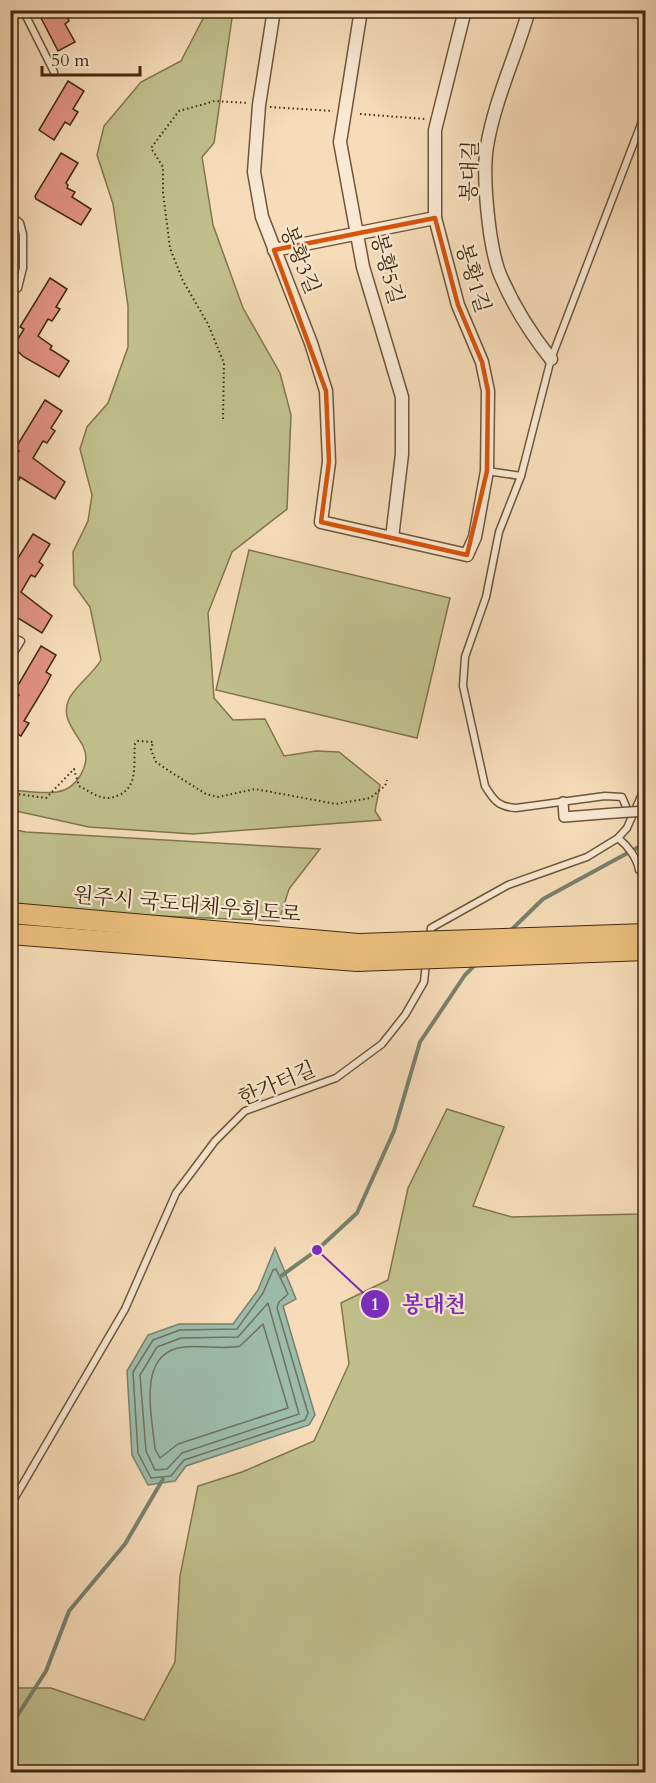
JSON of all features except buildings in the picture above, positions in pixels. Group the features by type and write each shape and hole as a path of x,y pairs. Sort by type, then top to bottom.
{"highway":[{"name":"원주시 국도대체우회도로","path":"10,913 358,953"},
{"name":"원주시 국도대체우회도로","path":"10,934 358,953"},
{"path":"358,953 645,934"},
{"path":"358,953 645,950"}],"street":[{"name":"봉황3길","path":"274,10 259,105 254,172 262,217 311,343 326,391 329,462 321,522 392,538"},
{"name":"봉황5길","path":"361,10 340,142 363,267 402,397 402,454 392,538"},
{"name":"봉황1길","path":"392,538 467,555 475,537 487,471 488,391 482,362 458,305 435,218 435,130 465,10"},
{"name":"봉대길","path":"527,11 498,100 486,148 485,195 500,275 532,335 551,359"},
{"path":"274,250 435,218"},
{"path":"563,802 564,817 645,811"}],"lane":[{"path":"23,10 54,72"},
{"path":"631,820 622,797 605,796 516,808 504,807 494,801 485,786 463,686 465,657 486,597 499,532 521,476 551,359 645,111"},
{"path":"10,214 20,223 23,268 18,288 10,294"},
{"path":"487,471 521,476"},
{"path":"10,636 21,642 10,660"},
{"name":"한가터길","path":"10,1506 125,1309 176,1193 215,1141 244,1111 336,1078 382,1044 405,1015 424,982 431,928 508,885 587,857 618,838 627,828 645,785"},
{"path":"618,838 626,844 638,863 639,870 645,870"}],"path":[{"path":"223,419 224,363 208,324 183,281 171,248 163,193 163,167 151,148 179,111 215,101 251,104"},
{"path":"267,107 336,111"},
{"path":"360,114 428,120"},
{"path":"10,793 46,798 74,769 79,786 103,799 110,800 128,791 133,782 135,744 138,741 153,742 151,750 156,762 206,794 218,797 255,789 336,804 369,798 385,786 387,780"}],"highlighted area":[{"path":"435,218 458,305 482,362 488,391 487,471 467,555 321,522 329,462 326,391 274,250"}],"shaded area":[{"path":"207,11 233,11 214,143 202,157 213,225 243,308 280,373 291,415 287,509 232,552 208,613 214,698 233,720 265,719 284,756 316,751 339,752 380,785 375,811 381,820 193,834 89,827 11,810 11,790 57,792 71,786 81,775 86,760 85,753 68,719 67,706 72,694 101,660 90,607 74,585 73,552 88,521 92,495 80,449 87,427 108,403 128,347 128,306 113,204 97,155 104,126 141,82 181,61"},
{"path":"249,550 450,598 417,738 216,690"},
{"path":"10,829 26,832 320,849 289,889 279,921 61,912 11,907"},
{"path":"447,1109 504,1127 473,1206 512,1217 640,1214 645,1204 645,1772 11,1772 11,1688 51,1688 144,1720 175,1662 180,1576 198,1486 242,1472 314,1441 349,1364 341,1303 388,1280 408,1188"}],"water":[{"path":"275,1248 296,1299 283,1306 315,1415 309,1425 186,1466 175,1481 148,1485 132,1455 127,1371 148,1335 179,1324 233,1324 258,1290"}],"waterway":[{"path":"509,932 543,899 646,843"},
{"path":"281,1276 317,1250 357,1213 394,1131 420,1042 465,975 475,965"},
{"path":"10,1727 46,1671 69,1611 125,1544 163,1479"}],"place":[{"name":"봉대천","path":"317,1250"}]}
